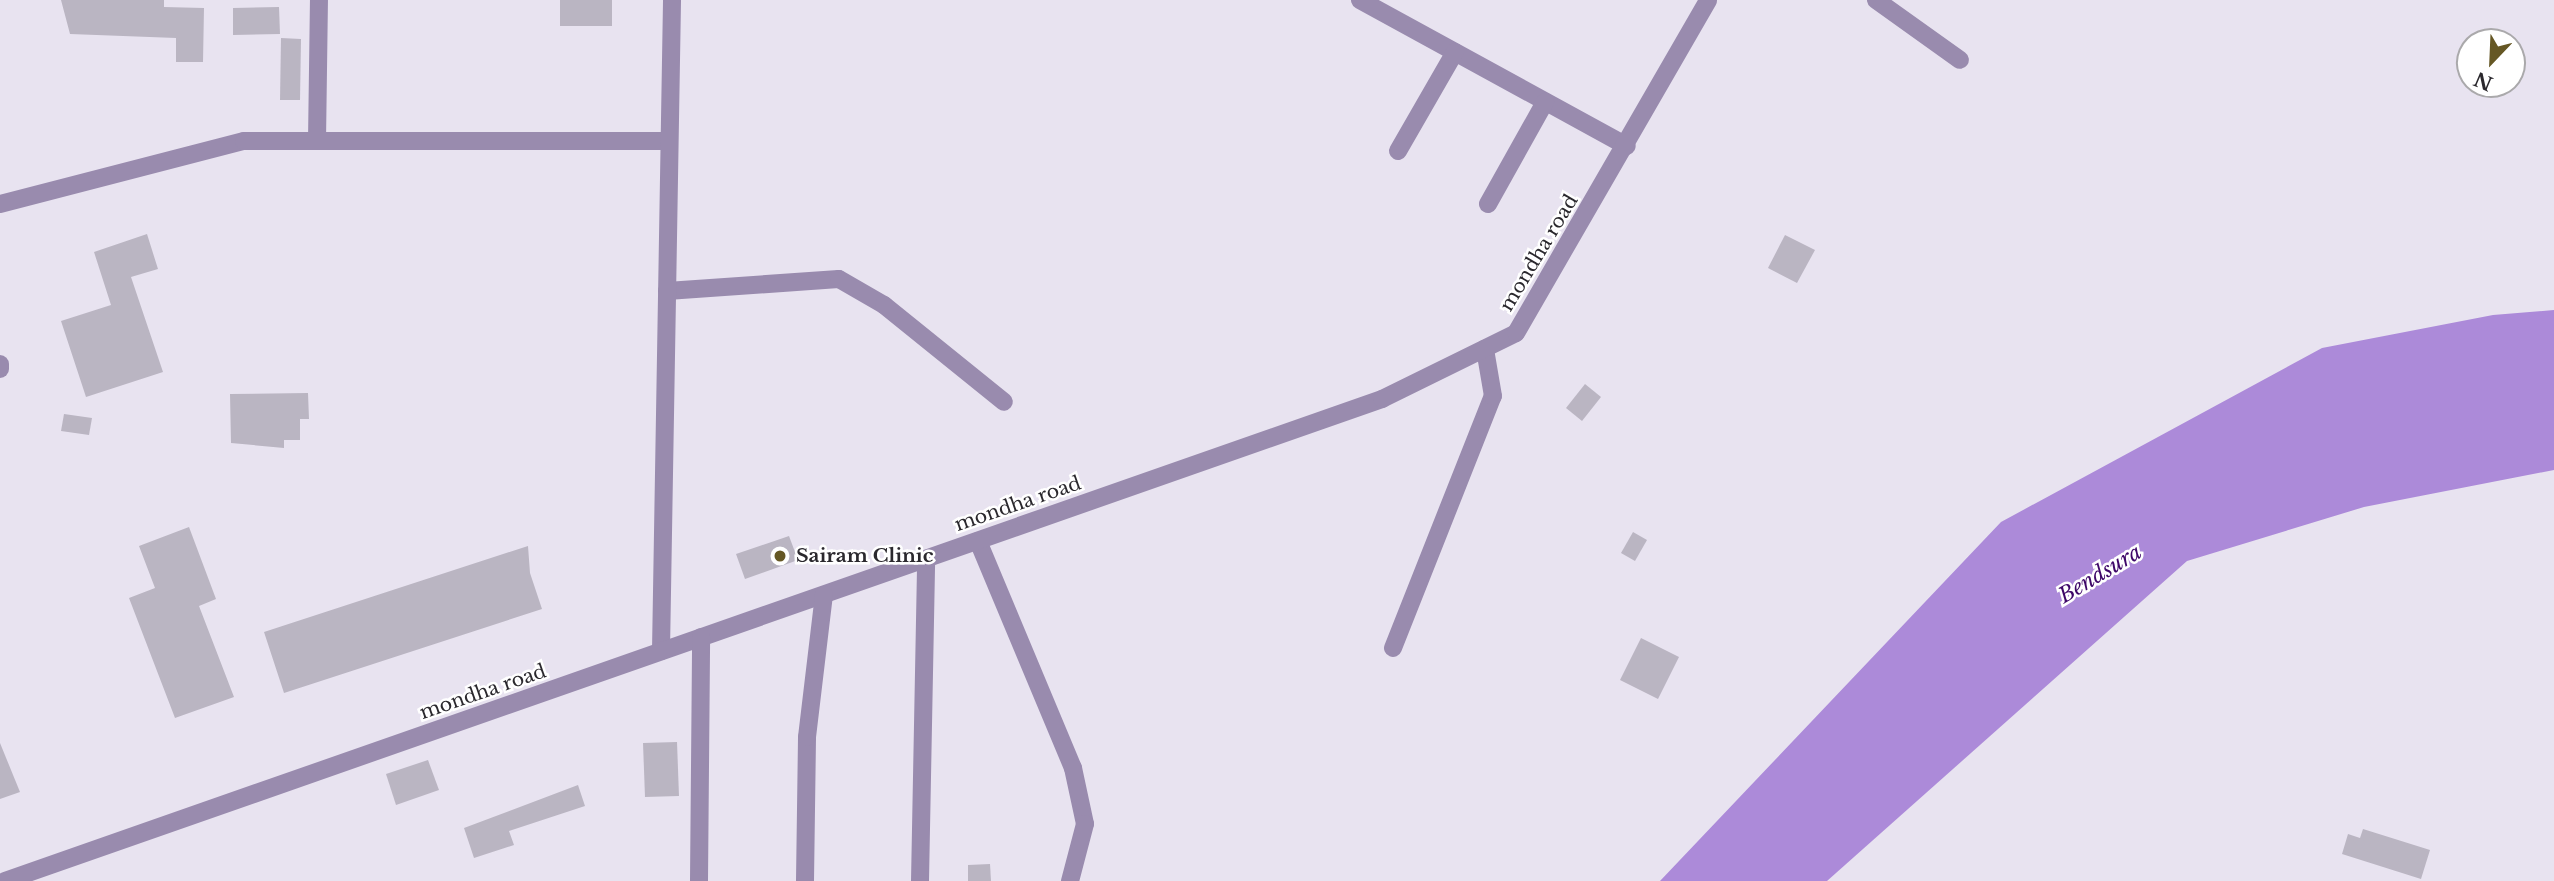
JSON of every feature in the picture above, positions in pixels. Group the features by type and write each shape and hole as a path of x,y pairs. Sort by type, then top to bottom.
{"street":[{"path":"317,141 319,0"},
{"path":"661,651 672,0"},
{"path":"1360,0 1627,146"},
{"name":"mondha road","path":"5,881 1382,399 1516,334 1627,146 1708,0"},
{"path":"1875,0 1960,60"},
{"path":"1398,151 1455,52"},
{"path":"1488,204 1545,102"},
{"path":"0,204 244,141 669,141"},
{"path":"667,291 839,279 884,305 1004,402"},
{"path":"1393,648 1493,396 1485,349"},
{"path":"0,364 0,369"},
{"path":"978,541 1073,768 1085,824 1070,881"},
{"path":"920,881 926,559"},
{"path":"805,881 807,737 824,594"},
{"path":"699,881 701,637"}],"water":[{"name":"Bendsura","path":"2554,310 2554,470 2364,507 2187,561 1827,881 1660,881 2001,522 2322,348 2493,315"}],"building":[{"path":"61,0 164,0 164,7 204,8 203,62 176,62 176,38 70,34"},
{"path":"560,0 612,0 612,26 560,26"},
{"path":"279,7 280,34 233,35 233,8"},
{"path":"281,38 301,39 300,100 280,100"},
{"path":"147,234 158,269 131,277 163,372 86,397 61,321 111,305 94,252"},
{"path":"1785,235 1815,250 1797,283 1768,268"},
{"path":"1585,384 1601,397 1582,421 1566,408"},
{"path":"308,393 309,419 300,419 300,440 284,440 284,448 231,443 230,394"},
{"path":"64,414 92,418 89,435 61,431"},
{"path":"189,527 216,599 199,606 234,697 175,718 129,598 155,588 139,546"},
{"path":"1633,532 1647,540 1635,561 1621,553"},
{"path":"789,536 798,560 745,579 736,554"},
{"path":"528,546 530,573 542,609 284,693 264,632"},
{"path":"1641,638 1679,657 1658,699 1620,680"},
{"path":"677,742 679,796 645,797 643,743"},
{"path":"0,743 20,792 0,799"},
{"path":"428,760 439,790 396,805 386,774"},
{"path":"578,785 585,806 509,831 514,845 474,858 464,828"},
{"path":"2363,829 2430,850 2421,879 2342,854 2348,834 2360,838"},
{"path":"990,864 991,881 968,881 968,865"}],"place":[{"name":"Sairam Clinic","path":"780,556"}]}
